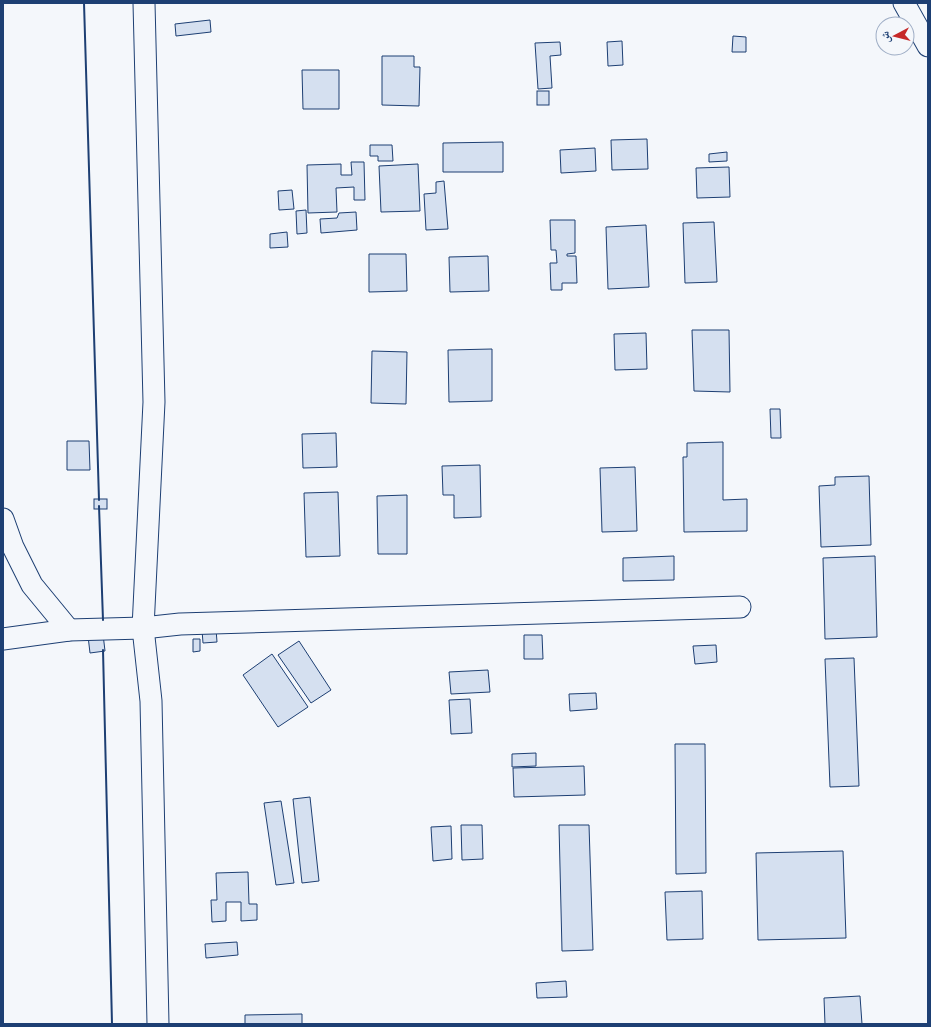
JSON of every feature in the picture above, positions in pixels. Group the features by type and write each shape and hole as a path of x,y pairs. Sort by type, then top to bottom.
{"street":[{"path":"144,3 154,402 143,628 151,701 158,1024"},
{"path":"904,3 928,46"},
{"path":"3,519 13,547 32,585 69,630"},
{"path":"3,639 69,630 143,628 180,624 740,607"}],"building":[{"path":"210,20 211,32 176,36 175,24"},
{"path":"733,36 746,37 746,52 732,52"},
{"path":"622,41 623,65 608,66 607,42"},
{"path":"560,42 561,55 550,56 552,88 538,89 535,43"},
{"path":"382,56 414,56 414,67 420,67 419,106 382,105"},
{"path":"302,70 339,70 339,109 303,109"},
{"path":"537,91 549,91 549,105 537,105"},
{"path":"647,139 648,169 612,170 611,140"},
{"path":"503,142 503,172 443,172 443,143"},
{"path":"370,145 392,145 393,161 378,161 378,156 370,156"},
{"path":"595,148 596,171 561,173 560,150"},
{"path":"727,152 727,161 709,162 709,154"},
{"path":"351,162 364,162 365,200 354,200 354,187 336,188 337,212 308,213 307,165 341,164 341,175 352,175"},
{"path":"418,164 420,211 381,212 379,166"},
{"path":"729,167 730,197 697,198 696,168"},
{"path":"444,181 448,229 426,230 424,194 436,193 436,182"},
{"path":"292,190 294,209 279,210 278,191"},
{"path":"306,210 307,233 297,234 296,211"},
{"path":"356,212 357,230 321,233 320,219 337,218 339,213"},
{"path":"550,220 575,220 575,253 567,254 567,256 576,256 577,283 562,283 562,290 551,290 550,263 557,263 556,250 551,250"},
{"path":"714,222 717,282 685,283 683,223"},
{"path":"646,225 649,287 608,289 606,227"},
{"path":"287,232 288,247 270,248 270,234"},
{"path":"369,254 406,254 407,291 369,292"},
{"path":"488,256 489,291 450,292 449,257"},
{"path":"692,330 729,330 730,392 694,391"},
{"path":"646,333 647,369 615,370 614,334"},
{"path":"492,349 492,401 449,402 448,350"},
{"path":"372,351 407,352 406,404 371,403"},
{"path":"770,409 780,409 781,438 771,438"},
{"path":"336,433 337,467 303,468 302,434"},
{"path":"67,441 89,441 90,470 67,470"},
{"path":"723,442 723,500 747,499 747,531 684,532 683,457 687,457 687,443"},
{"path":"480,465 481,517 454,518 454,495 443,495 442,466"},
{"path":"635,467 637,531 602,532 600,468"},
{"path":"869,476 871,545 821,547 819,486 835,485 835,477"},
{"path":"338,492 340,556 306,557 304,493"},
{"path":"407,495 407,554 378,554 377,496"},
{"path":"94,499 107,499 107,509 94,509"},
{"path":"674,556 674,580 623,581 623,558"},
{"path":"875,556 877,637 825,639 823,558"},
{"path":"216,629 217,642 203,643 202,630"},
{"path":"103,634 105,651 90,653 88,636"},
{"path":"524,635 542,635 543,659 524,659"},
{"path":"193,639 200,639 200,651 193,652"},
{"path":"299,641 331,690 311,703 278,655"},
{"path":"716,645 717,662 695,664 693,646"},
{"path":"272,654 308,707 278,727 243,675"},
{"path":"854,658 859,786 830,787 825,659"},
{"path":"488,670 490,692 451,694 449,672"},
{"path":"596,693 597,709 570,711 569,694"},
{"path":"470,699 472,733 451,734 449,700"},
{"path":"675,744 705,744 706,873 676,874"},
{"path":"536,753 536,766 512,767 512,754"},
{"path":"584,766 585,795 514,797 513,768"},
{"path":"310,797 319,881 302,883 293,799"},
{"path":"281,801 294,883 276,885 264,803"},
{"path":"461,825 482,825 483,859 462,860"},
{"path":"559,825 589,825 593,950 562,951"},
{"path":"451,826 452,859 433,861 431,827"},
{"path":"843,851 846,938 758,940 756,853"},
{"path":"248,872 249,904 257,904 257,920 241,921 241,902 226,902 226,921 212,922 211,900 217,900 216,873"},
{"path":"702,891 703,939 667,940 665,892"},
{"path":"237,942 238,955 206,958 205,944"},
{"path":"566,981 567,997 537,998 536,983"},
{"path":"860,996 862,1024 825,1024 824,998"},
{"path":"302,1014 302,1024 245,1024 245,1015"}],"wall":[{"path":"84,3 99,500"},
{"path":"99,506 103,620"},
{"path":"103,650 112,1024"}]}
